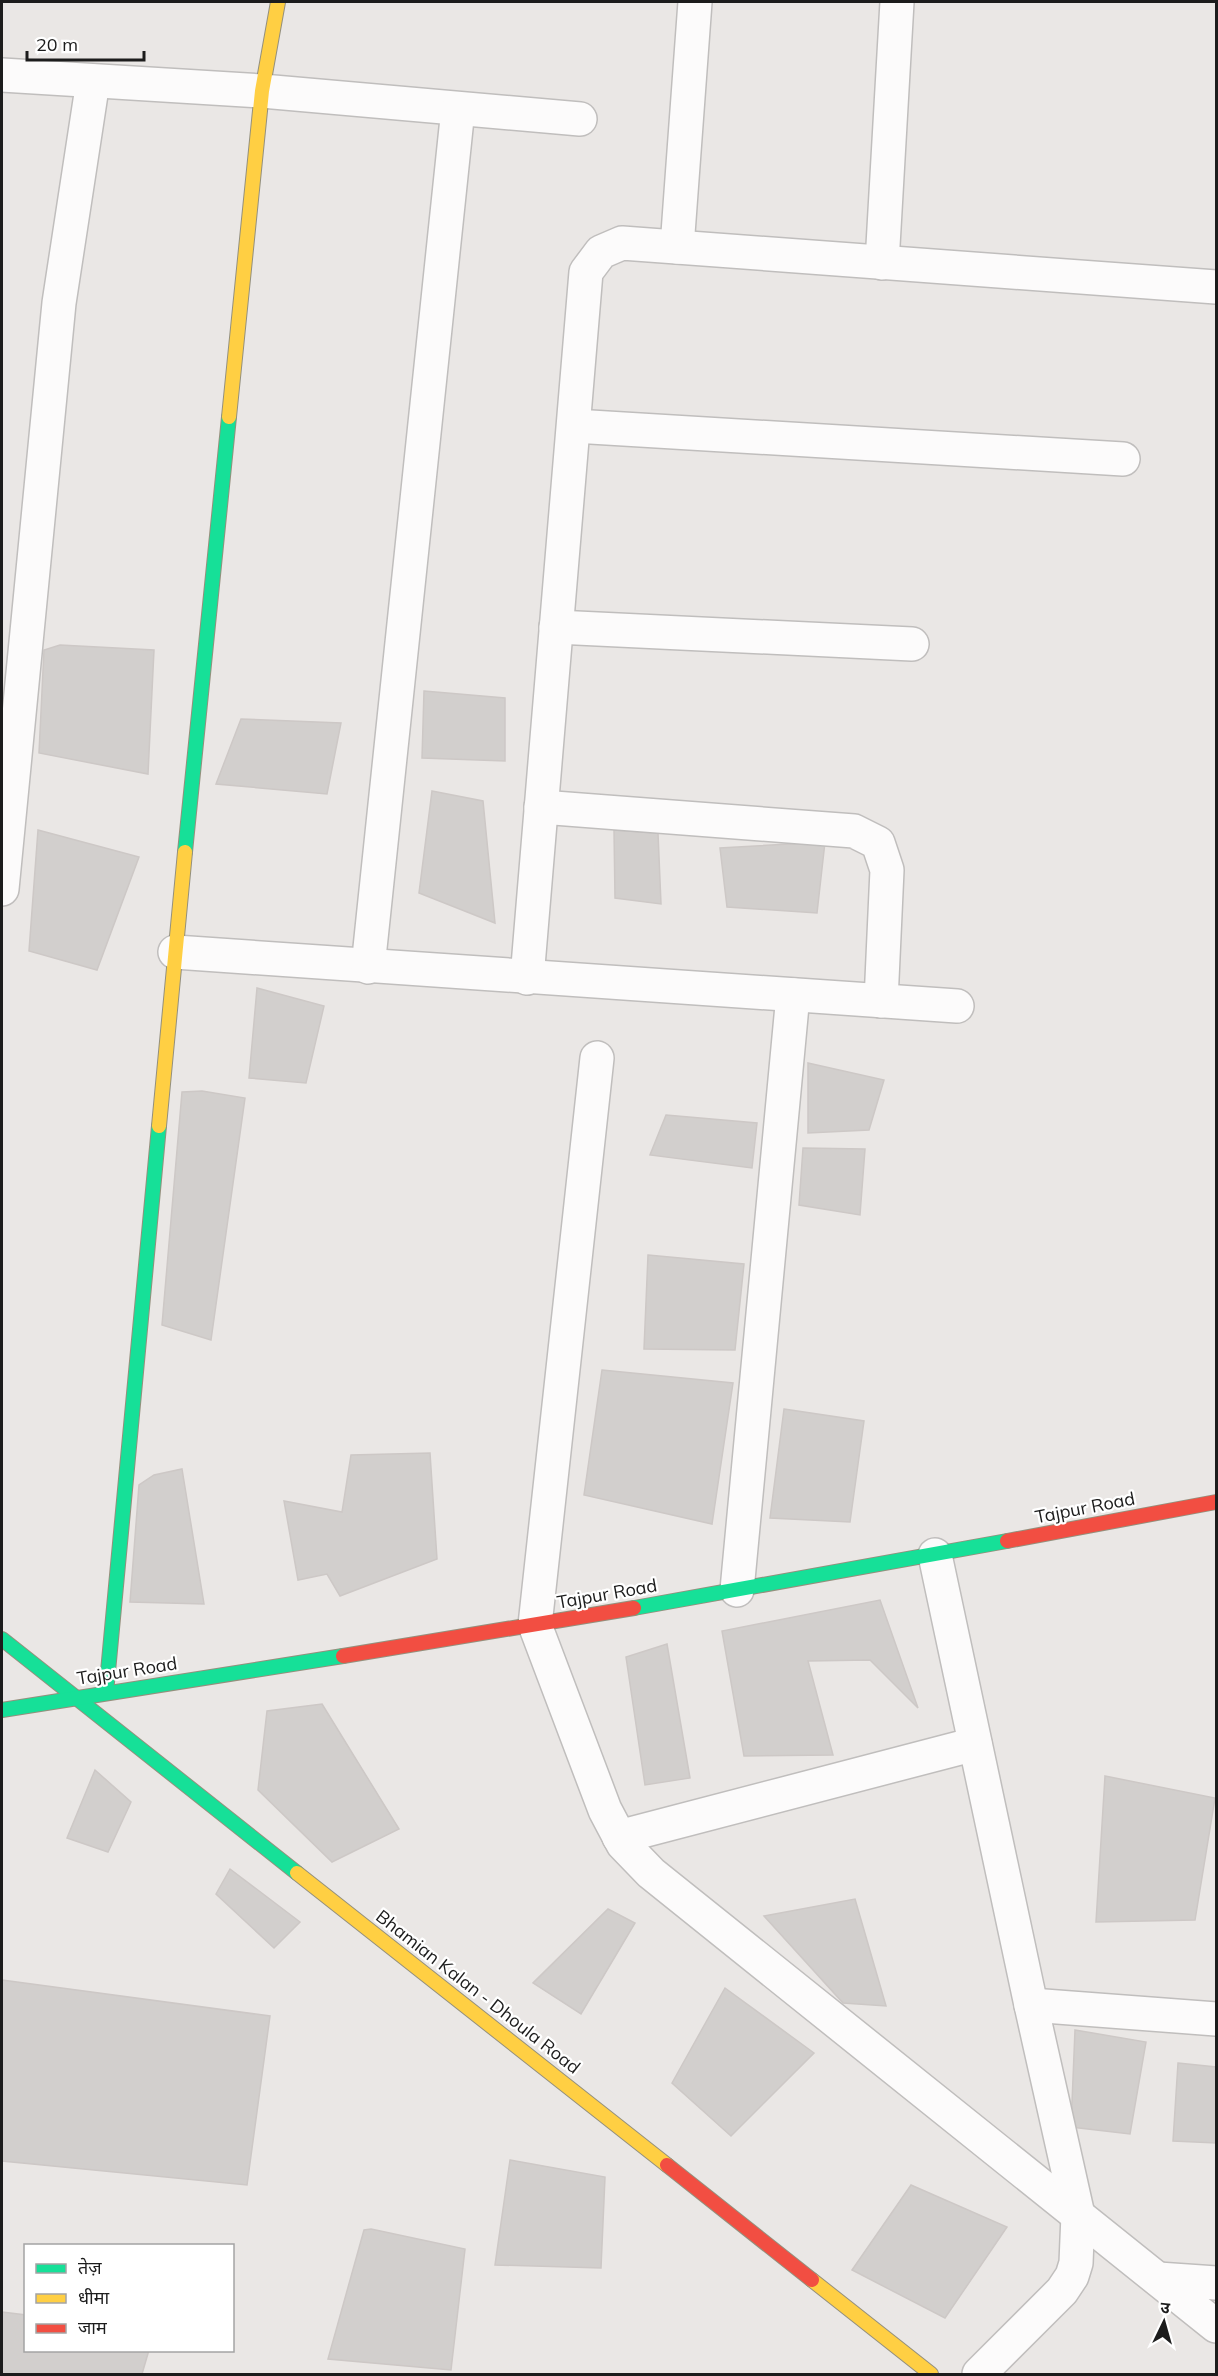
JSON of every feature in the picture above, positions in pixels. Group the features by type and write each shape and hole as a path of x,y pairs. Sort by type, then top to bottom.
{"street":[{"path":"106,1693 175,952 262,91 278,2"},
{"path":"676,247 695,2"},
{"path":"882,263 897,2"},
{"path":"2,75 262,91 580,119"},
{"path":"2,889 59,303 93,81"},
{"path":"368,967 458,109"},
{"path":"527,978 586,272 601,252 622,243 1216,287"},
{"path":"574,426 1123,459"},
{"path":"556,627 912,644"},
{"path":"541,807 854,831 878,843 887,870 881,1001"},
{"path":"175,952 957,1006"},
{"path":"737,1590 793,995"},
{"path":"597,1058 535,1625 605,1810 622,1844 651,1873 1216,2326"},
{"name":"Tajpur Road","path":"2,1710 535,1625 935,1555 1216,1502"},
{"path":"935,1555 1078,2215 1076,2263 1072,2276 1062,2290 979,2374"},
{"name":"Bhamian Kalan - Dhoula Road","path":"2,1639 931,2374"},
{"path":"619,1837 975,1744"},
{"path":"1031,2005 1216,2019"},
{"path":"1158,2279 1216,2283"}],"building":[{"path":"60,645 154,650 148,774 39,753 44,650"},
{"path":"424,691 505,698 505,761 422,758"},
{"path":"241,719 341,723 327,794 216,784"},
{"path":"432,791 483,801 495,923 419,893"},
{"path":"38,830 139,857 97,970 29,951"},
{"path":"614,830 658,833 661,904 615,898"},
{"path":"825,842 817,913 727,907 720,848"},
{"path":"257,988 324,1006 306,1083 249,1078"},
{"path":"808,1063 884,1080 869,1130 808,1133"},
{"path":"202,1091 245,1098 211,1340 162,1325 182,1092"},
{"path":"666,1115 757,1123 752,1168 650,1155"},
{"path":"803,1148 865,1149 860,1215 799,1205"},
{"path":"648,1255 744,1264 735,1350 644,1349"},
{"path":"602,1370 733,1383 712,1524 584,1495"},
{"path":"784,1409 864,1421 850,1522 770,1518"},
{"path":"430,1453 437,1559 340,1596 327,1574 298,1580 284,1501 342,1512 351,1455"},
{"path":"182,1469 204,1604 130,1602 139,1485 154,1475"},
{"path":"880,1600 918,1708 870,1660 808,1661 833,1755 744,1756 722,1631"},
{"path":"667,1644 690,1778 645,1785 626,1657"},
{"path":"322,1704 399,1829 332,1862 258,1790 267,1711"},
{"path":"95,1770 131,1802 108,1852 67,1838"},
{"path":"1105,1776 1215,1798 1195,1920 1096,1922"},
{"path":"230,1869 300,1922 274,1948 216,1894"},
{"path":"855,1899 886,2006 843,2003 764,1916"},
{"path":"608,1909 635,1923 581,2014 533,1983"},
{"path":"2,1980 270,2016 247,2185 2,2161"},
{"path":"725,1988 814,2053 731,2136 672,2083"},
{"path":"1075,2030 1146,2042 1130,2134 1071,2127"},
{"path":"1178,2063 1216,2067 1216,2143 1173,2141"},
{"path":"510,2160 605,2177 601,2268 495,2265"},
{"path":"911,2185 1007,2227 945,2318 852,2270"},
{"path":"371,2229 465,2249 451,2370 328,2359 364,2230"},
{"path":"2,2312 24,2315 24,2352 148,2352 142,2374 2,2374"}],"traffic: fast":[{"path":"185,852 229,417"},
{"path":"106,1693 159,1126"},
{"path":"634,1608 1007,1541"},
{"path":"2,1639 297,1873"},
{"path":"2,1710 343,1656"}],"traffic: slow":[{"path":"229,417 262,91 278,2"},
{"path":"159,1126 185,852"},
{"path":"297,1873 667,2165"},
{"path":"812,2280 931,2374"}],"traffic: jam":[{"path":"1007,1541 1216,1502"},
{"path":"343,1656 634,1608"},
{"path":"667,2165 812,2280"}]}
